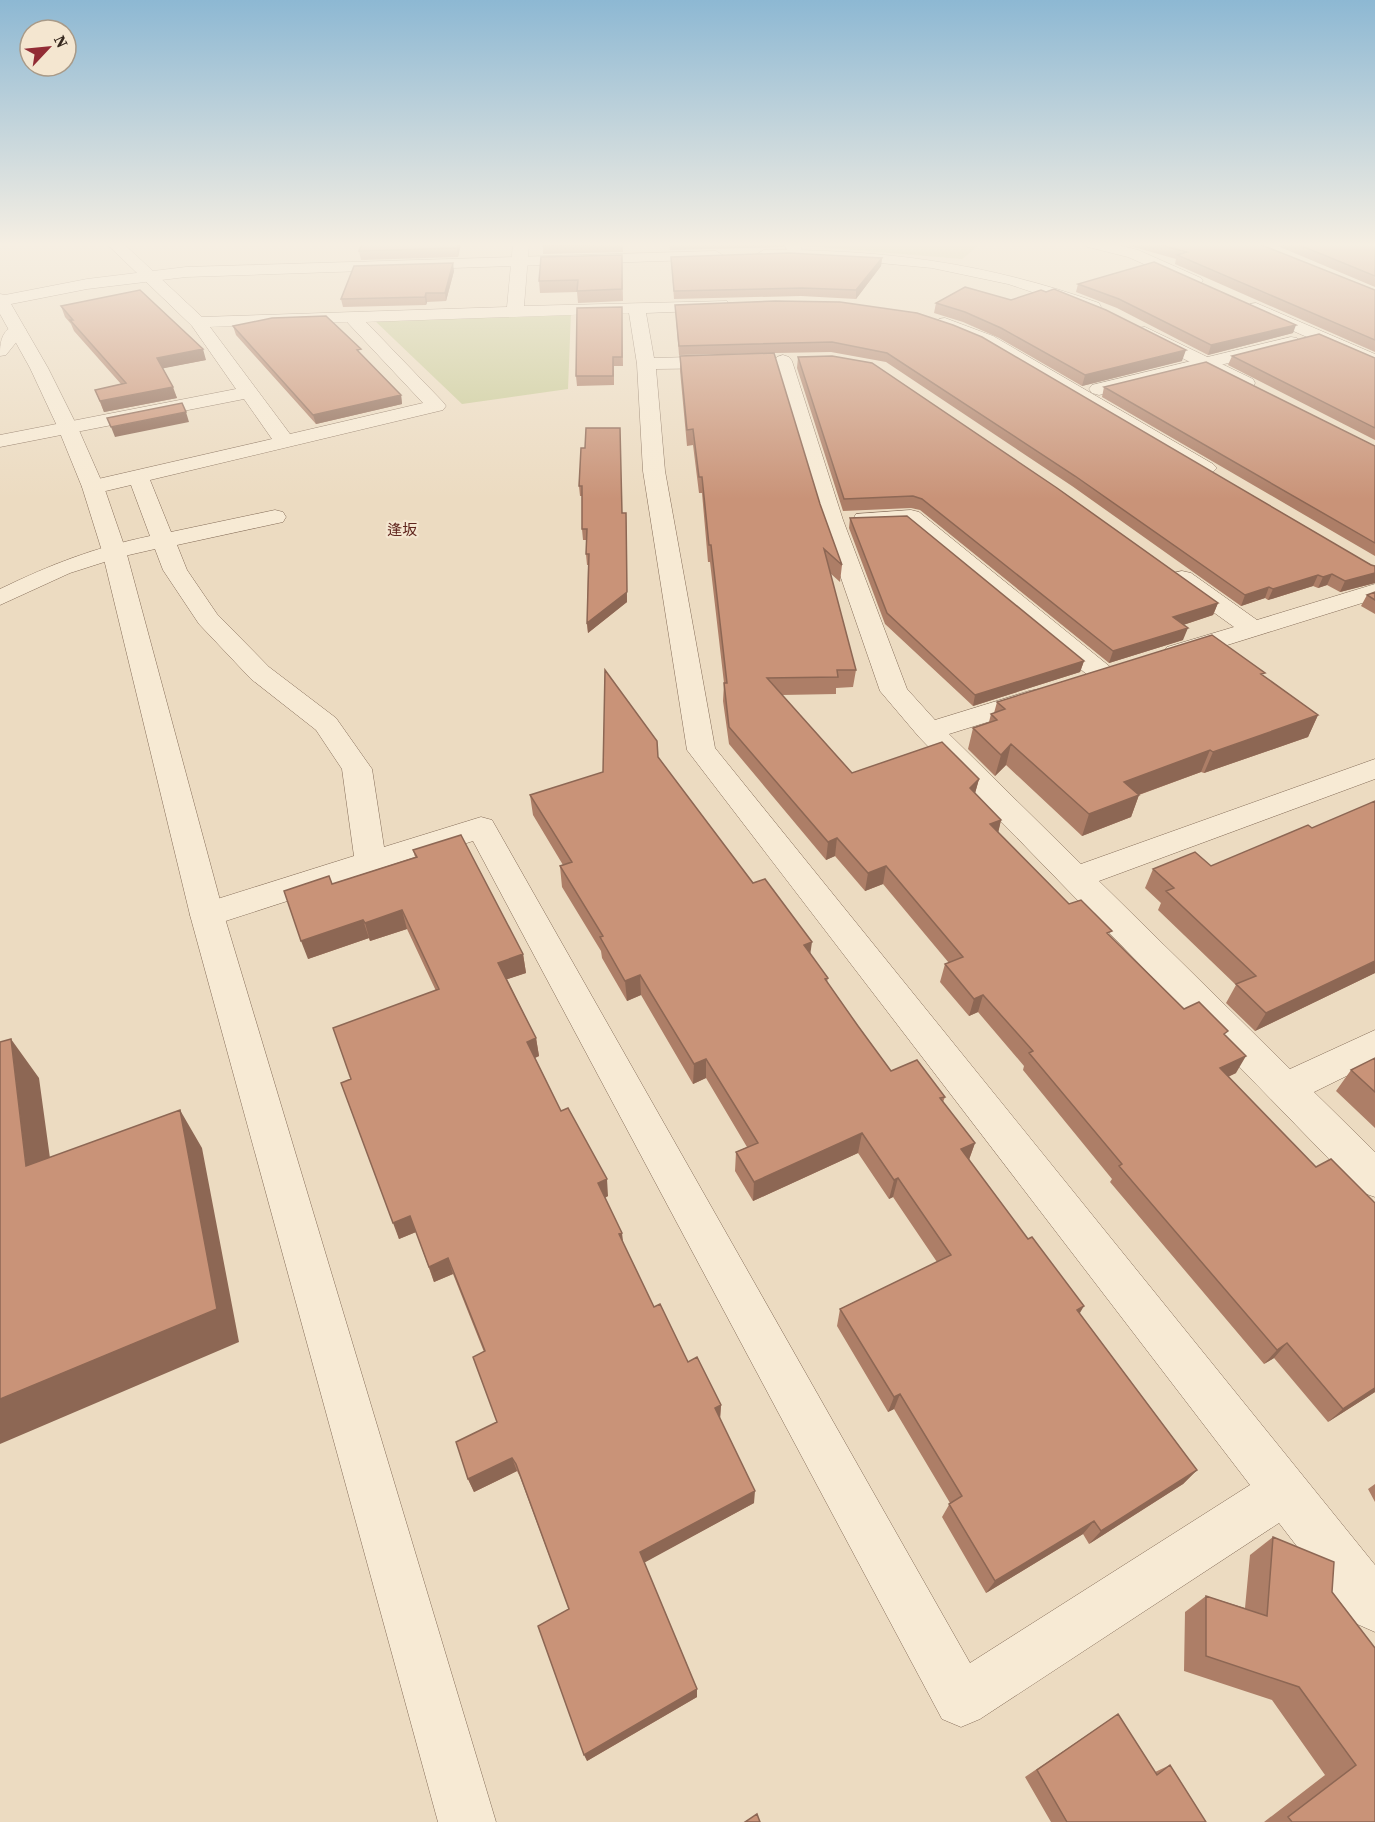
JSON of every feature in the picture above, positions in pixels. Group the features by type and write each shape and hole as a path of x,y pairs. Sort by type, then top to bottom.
{"street":[{"path":"11,329 39,368 68,428 93,487 114,550 207,915 468,1822"},
{"path":"203,329 284,441"},
{"path":"93,487 436,406 363,329"},
{"path":"640,329 646,364 654,471 701,750 1375,1606"},
{"path":"958,329 987,340 1222,478"},
{"path":"1139,329 1264,393"},
{"path":"1305,329 1375,361"},
{"path":"1080,394 1319,335"},
{"path":"646,364 792,360 832,520 894,691 929,731 1375,1179"},
{"path":"0,441 248,392"},
{"path":"138,476 174,570 208,619 260,673 326,724 357,769 371,863"},
{"path":"0,598 62,568 114,550 275,517"},
{"path":"832,520 911,517 1105,676"},
{"path":"1167,568 1252,628"},
{"path":"929,731 1375,591"},
{"path":"1075,878 1375,768"},
{"path":"207,915 481,828 961,1700 1285,1491"},
{"path":"1284,1089 1375,1045"}],"green space":[{"path":"383,329 570,329 568,389 462,404"}],"building":[{"path":"78,329 182,329 203,349 157,358 173,387 100,401 95,390 126,383"},
{"path":"236,329 340,329 361,349 357,350 401,395 313,415"},
{"path":"577,329 622,329 622,357 613,357 613,376 576,376"},
{"path":"677,329 963,329 982,337 1375,566 1375,573 1345,581 1332,574 1323,577 1318,575 1245,595 1075,476 887,353 832,342 679,346"},
{"path":"1003,329 1144,329 1186,350 1085,375"},
{"path":"1179,329 1279,329 1211,345"},
{"path":"1349,329 1375,329 1375,340"},
{"path":"1319,334 1375,358 1375,428 1232,356"},
{"path":"774,353 820,504 842,565 824,549 856,670 837,670 838,677 767,678 852,773 942,742 979,779 970,788 1001,820 990,824 1069,904 1081,900 1112,931 1107,933 1184,1009 1199,1002 1228,1031 1224,1034 1246,1056 1220,1068 1316,1167 1331,1159 1375,1203 1375,1388 1343,1409 1287,1343 1277,1350 1119,1166 1122,1164 1029,1053 1033,1051 983,995 974,999 945,964 963,957 886,866 868,873 837,838 828,842 729,727 724,683 727,683 711,545 709,545 702,477 699,477 693,429 687,430 680,356"},
{"path":"832,356 872,363 1057,488 1218,603 1173,617 1188,628 1113,651 922,499 913,496 844,499 798,357"},
{"path":"1206,362 1375,446 1375,543 1104,387"},
{"path":"182,403 186,412 111,427 107,418"},
{"path":"586,428 620,428 622,513 626,513 627,592 587,623 589,554 586,554 587,529 582,529 582,486 579,486 581,448 585,448"},
{"path":"907,516 1084,661 975,695 887,613 850,518"},
{"path":"1375,592 1375,600 1367,595"},
{"path":"1212,635 1318,715 1213,752 1210,750 1124,782 1139,795 1089,814 1011,744 1001,755 973,728 997,720 991,714 1005,709 997,702"},
{"path":"605,670 657,741 658,757 753,883 765,879 812,942 804,945 828,978 825,979 891,1071 917,1060 945,1097 940,1098 975,1143 961,1149 1028,1239 1032,1237 1084,1306 1077,1310 1197,1470 1101,1531 1094,1521 995,1581 949,1504 962,1496 900,1394 894,1397 840,1309 951,1255 898,1178 894,1180 862,1133 754,1182 736,1152 758,1143 706,1059 694,1064 640,975 625,981 600,937 603,936 560,866 572,862 530,795 603,772"},
{"path":"1375,801 1375,961 1266,1013 1236,984 1256,976 1166,891 1174,888 1153,869 1195,852 1211,866 1308,825 1312,828"},
{"path":"461,835 523,954 498,963 536,1038 527,1042 561,1111 568,1108 607,1179 598,1183 622,1233 619,1234 654,1307 660,1304 688,1362 697,1357 721,1405 715,1408 755,1491 640,1552 697,1689 584,1755 538,1626 569,1609 516,1464 512,1458 468,1479 456,1442 497,1422 473,1357 485,1351 448,1258 429,1267 410,1216 393,1223 341,1083 351,1079 333,1028 439,989 402,910 365,923 363,920 301,941 284,891 329,876 332,884 417,857 413,850"},
{"path":"11,1039 26,1166 180,1110 217,1309 0,1399 0,1042"},
{"path":"1375,1058 1375,1092 1351,1070"},
{"path":"1273,1537 1334,1562 1332,1592 1375,1648 1375,1822 1292,1822 1288,1817 1356,1765 1299,1687 1206,1656 1206,1596 1267,1616"},
{"path":"1118,1714 1157,1775 1170,1765 1206,1822 1067,1822 1037,1770"},
{"path":"757,1814 760,1822 745,1822"}],"district":[{"name":"逢坂","path":"402,530"}]}
